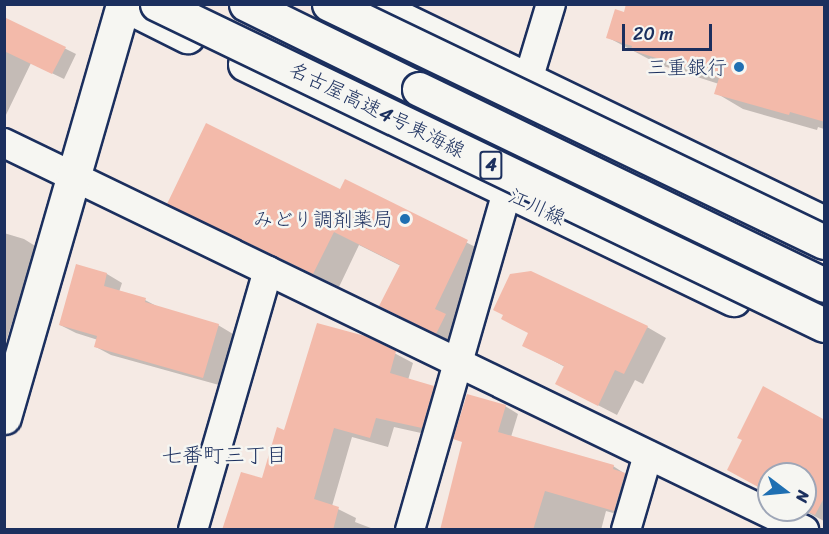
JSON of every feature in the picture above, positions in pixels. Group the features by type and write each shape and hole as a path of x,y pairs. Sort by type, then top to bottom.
{"main road":[{"name":"名古屋高速4号東海線","path":"157,4 825,325"},
{"path":"246,4 825,285"},
{"path":"329,4 825,242"},
{"path":"371,4 825,223"},
{"path":"4,417 123,5"},
{"name":"江川線","path":"123,5 507,192 825,342"}],"street":[{"path":"410,530 507,192 528,80 551,4"},
{"path":"4,143 804,530"},
{"path":"193,530 268,271"},
{"path":"626,530 648,455"}],"building":[{"path":"626,4 825,4 825,122 790,112 789,115 714,94 719,78 631,50 632,46 606,38 615,9 624,12"},
{"path":"4,17 66,47 52,74 4,51"},
{"path":"206,123 340,189 345,179 468,240 435,309 446,314 436,334 379,306 400,265 334,232 313,274 167,204"},
{"path":"76,264 107,273 104,286 146,298 145,302 219,324 203,378 94,347 97,336 59,325"},
{"path":"531,271 648,326 624,374 615,370 598,406 555,384 564,366 522,346 528,333 501,319 503,315 493,310 510,274"},
{"path":"317,323 365,336 396,351 390,373 434,386 422,428 376,418 370,438 334,428 314,499 339,507 333,530 222,530 241,472 262,478 277,427 284,430"},
{"path":"763,386 825,420 825,496 817,511 817,462 757,462 757,486 727,470 742,440 737,438"},
{"path":"467,394 506,405 498,432 614,465 613,469 625,473 614,511 545,491 533,530 440,530 462,442 453,439"}],"place":[{"name":"三重銀行","path":"739,67"},
{"name":"みどり調剤薬局","path":"405,219"}],"district":[{"name":"七番町三丁目","path":"224,455"}]}
